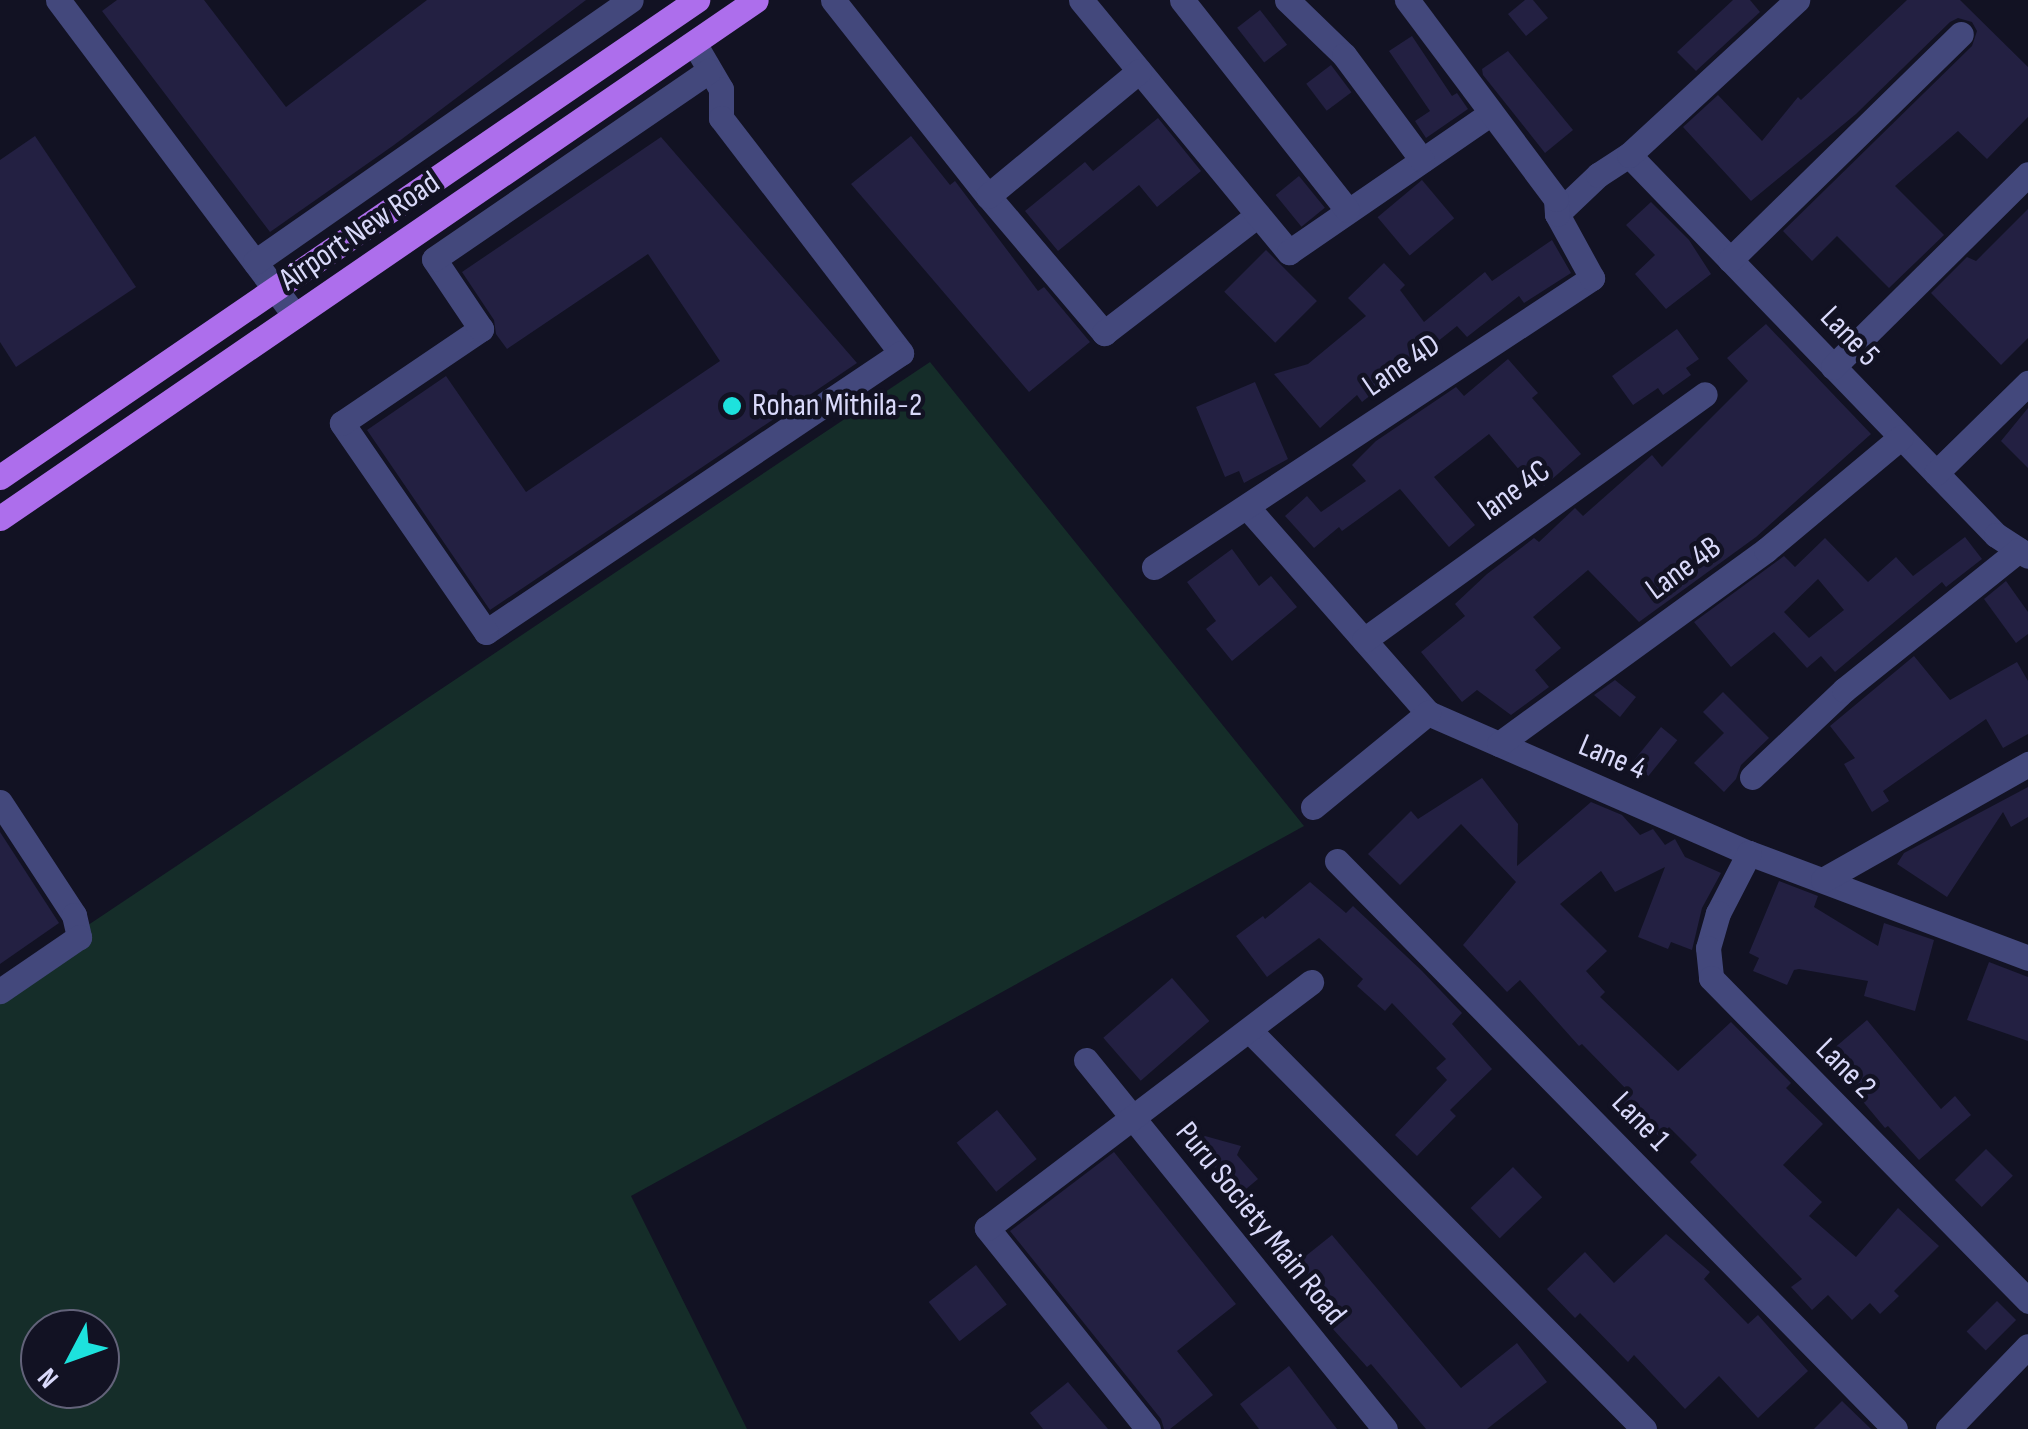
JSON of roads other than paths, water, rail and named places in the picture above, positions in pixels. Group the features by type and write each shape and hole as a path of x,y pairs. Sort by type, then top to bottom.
{"main road":[{"name":"Airport New Road","path":"0,477 697,0"},
{"name":"Airport New Road","path":"0,518 756,0"}],"street":[{"path":"255,262 630,0"},
{"path":"833,0 988,196 1104,333 1258,216"},
{"path":"1081,0 1290,252 1492,113"},
{"path":"1182,0 1347,210"},
{"path":"1287,0 1344,55 1422,160"},
{"path":"1407,0 1556,199 1557,214"},
{"path":"1557,214 1598,175 1629,155 1797,0"},
{"path":"62,2 295,316"},
{"path":"1730,260 1961,34"},
{"path":"694,43 721,88 721,118 901,353 486,632 342,423 481,329 434,260 709,71"},
{"path":"988,196 1139,72"},
{"name":"Lane 5","path":"1629,155 1996,536 2024,553"},
{"path":"1833,367 2028,174"},
{"name":"Lane 4D","path":"1246,508 1592,278 1557,214"},
{"path":"1936,473 2028,383"},
{"name":"lane 4C","path":"1364,640 1705,394"},
{"name":"Lane 4B","path":"1498,744 1766,550 1901,437"},
{"path":"1154,567 1246,508"},
{"name":"Lane 4","path":"1246,508 1428,713 1749,853 2028,958"},
{"path":"1752,777 1844,690 2024,553"},
{"path":"1312,807 1428,713"},
{"path":"1823,880 2028,764"},
{"path":"0,802 74,916 79,937 0,991"},
{"name":"Lane 2","path":"1749,853 1718,913 1708,948 1711,978 2028,1300"},
{"name":"Lane 1","path":"1337,861 1896,1429"},
{"path":"1148,1429 988,1228 1311,982"},
{"path":"1250,1031 1644,1429"},
{"name":"Puru Society Main Road","path":"1086,1060 1385,1429"},
{"path":"1948,1429 2028,1346"}],"place":[{"name":"Rohan Mithila-2","path":"732,406"}]}
